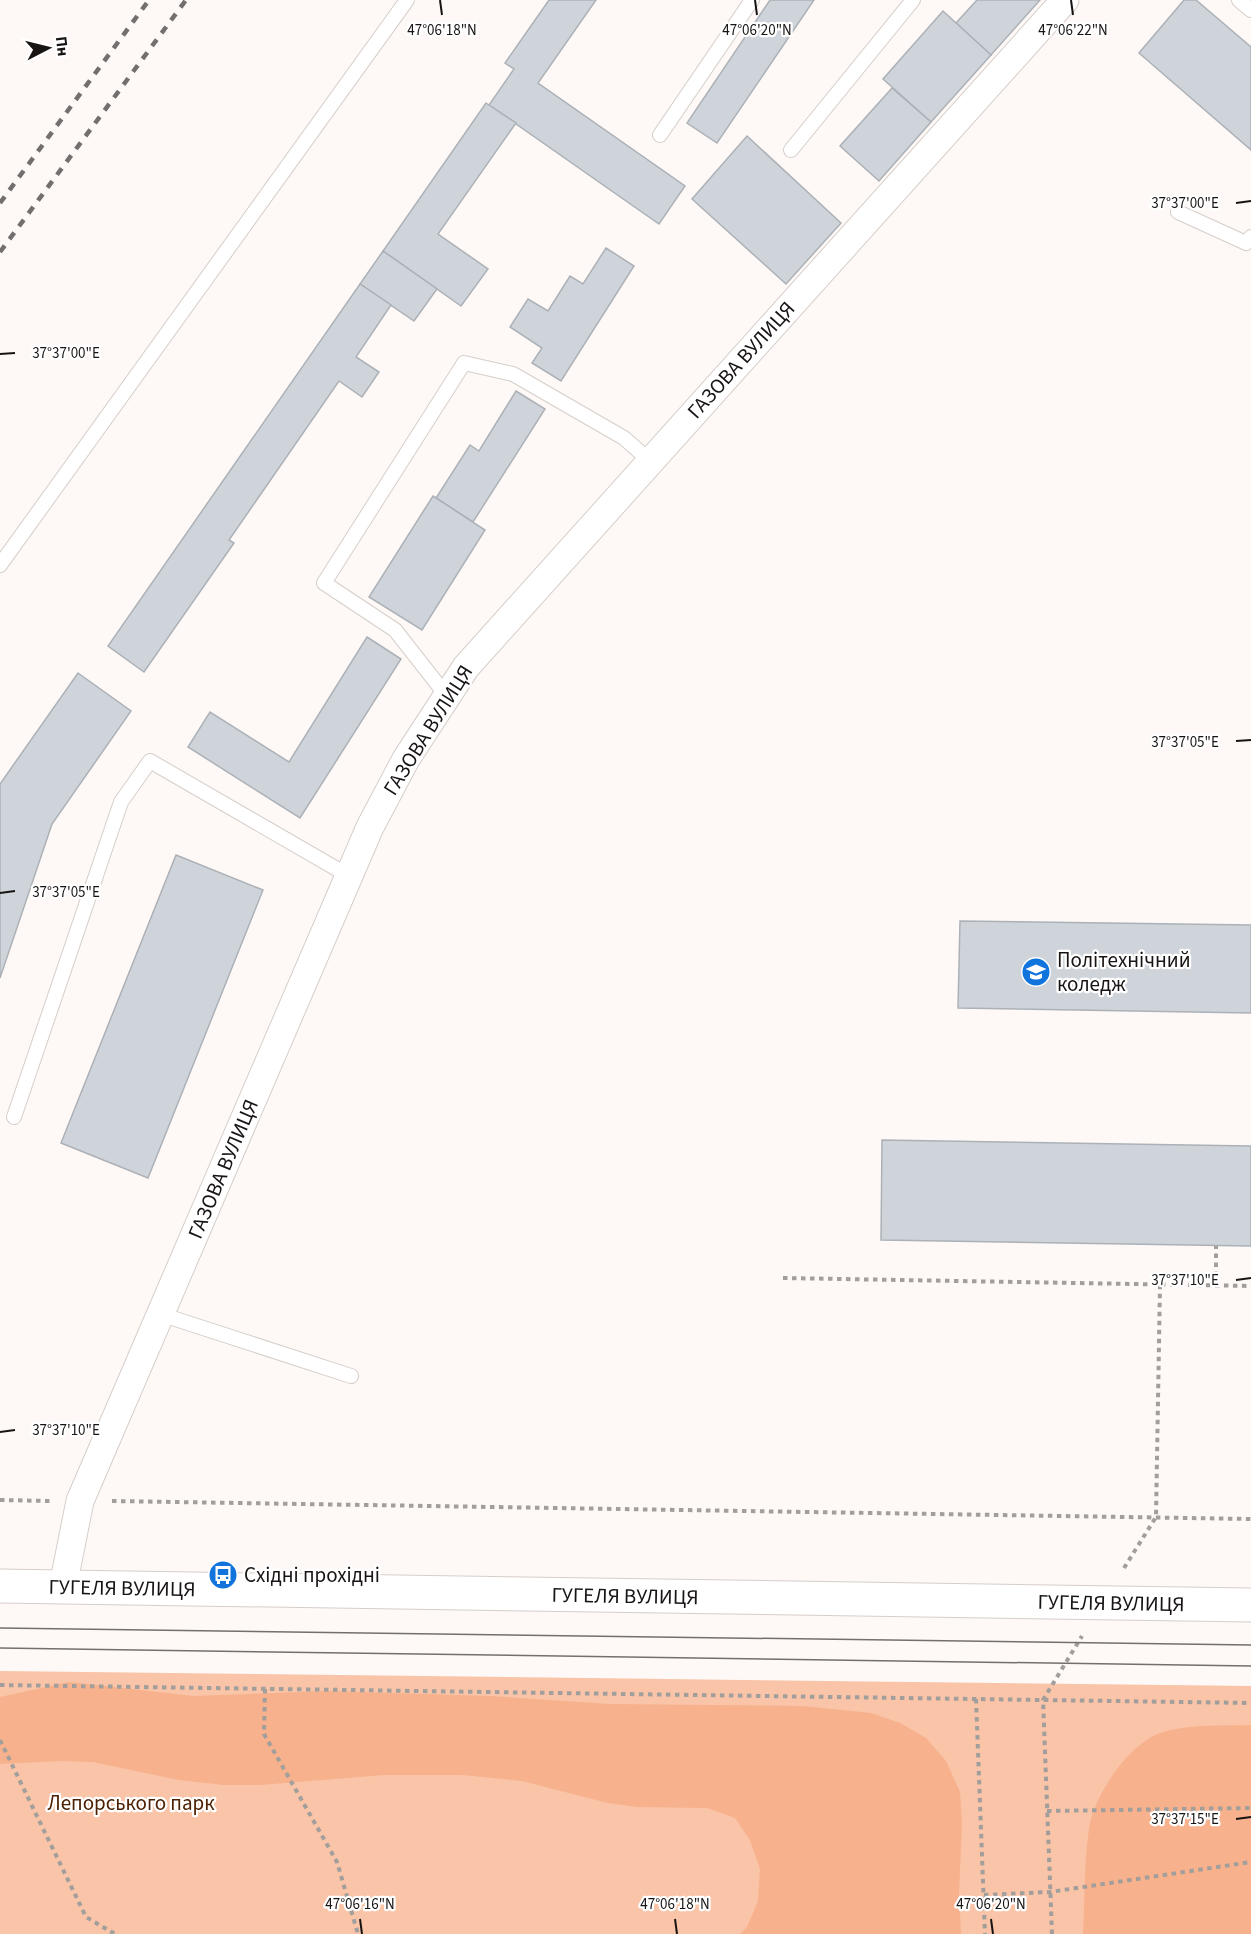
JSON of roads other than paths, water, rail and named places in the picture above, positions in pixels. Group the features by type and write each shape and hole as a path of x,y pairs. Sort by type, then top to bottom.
{"street":[{"name":"ГАЗОВА ВУЛИЦЯ","path":"63,1586 80,1501 160,1314 370,827 400,768 446,695 466,667 1065,0"},
{"name":"ГУГЕЛЯ ВУЛИЦЯ","path":"0,1586 1251,1605"}],"lane":[{"path":"0,565 407,0"},
{"path":"660,135 752,0"},
{"path":"791,150 913,0"},
{"path":"1239,0 1251,10"},
{"path":"1178,212 1246,243 1251,237"},
{"path":"446,695 395,630 324,583 464,363 513,374 624,438 650,461"},
{"path":"14,1117 121,802 150,761 349,876"},
{"path":"160,1314 351,1376"}],"tram line":[{"path":"0,1628 1251,1645"},
{"path":"0,1648 1251,1666"}],"railway":[{"path":"0,203 149,0"},
{"path":"0,252 186,0"}],"place":[{"name":"Політехнічний коледж","path":"1036,972"},
{"name":"Східні прохідні","path":"223,1575"}],"park label":[{"name":"Лепорського парк","path":"131,1803"}]}
